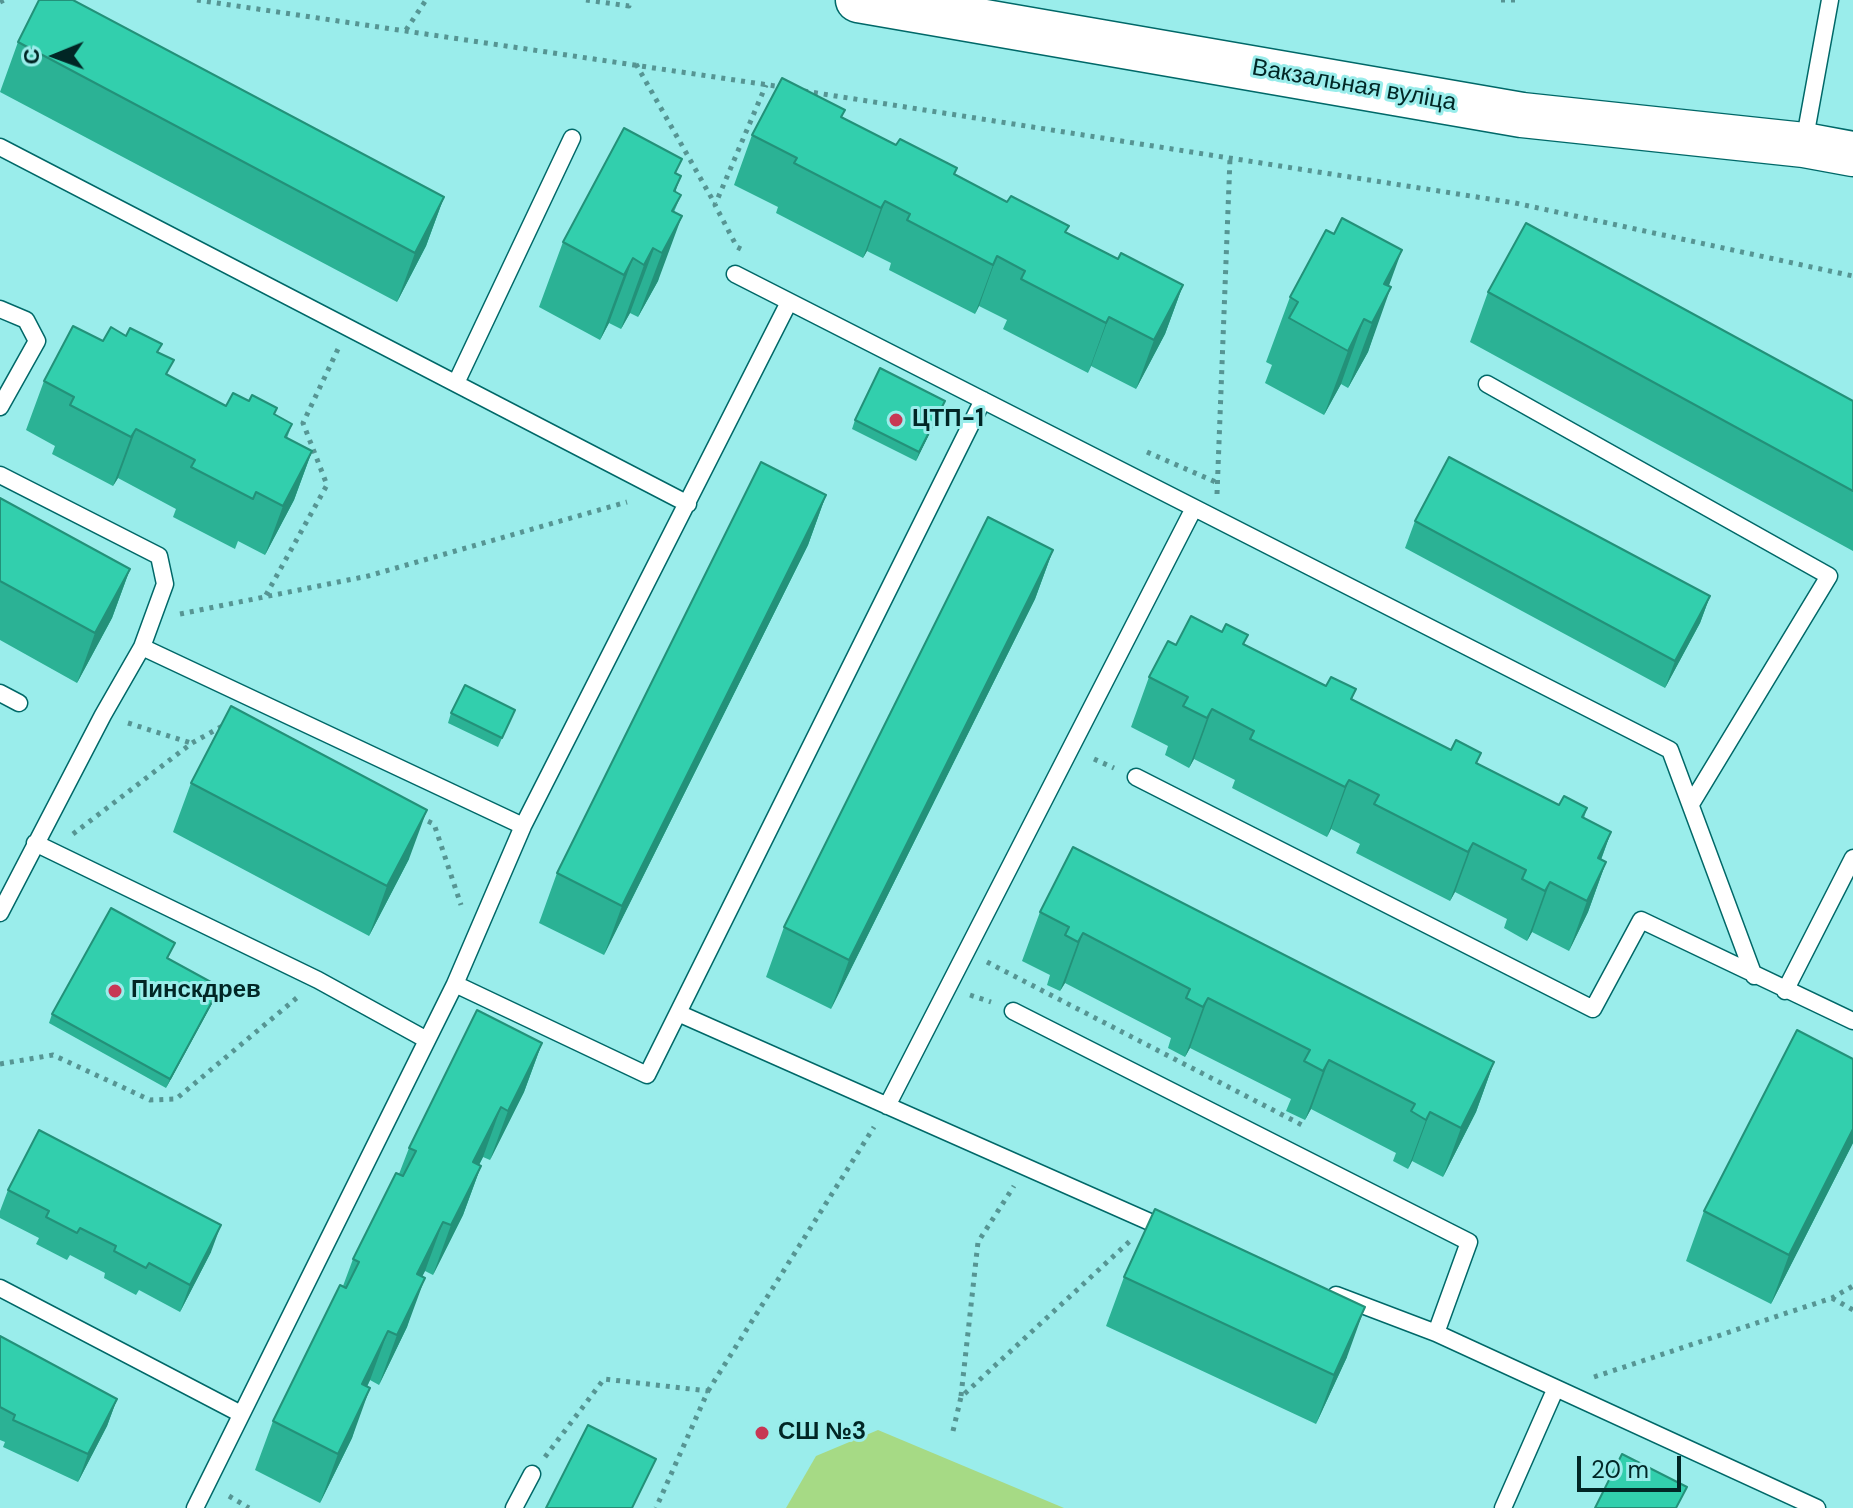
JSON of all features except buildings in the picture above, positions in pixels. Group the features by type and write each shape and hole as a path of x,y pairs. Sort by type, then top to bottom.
{"main road":[{"name":"Вакзальная вуліца","path":"858,0 1522,115 1804,145 1853,154"}],"lane":[{"path":"1804,145 1830,0"},
{"path":"456,383 572,138"},
{"path":"0,147 347,330 688,504"},
{"path":"735,274 1670,750 1754,976"},
{"path":"195,1508 474,945 523,826 789,302"},
{"path":"0,309 26,320 37,341 0,407"},
{"path":"1487,384 1829,576 1691,804"},
{"path":"455,984 647,1075 983,400"},
{"path":"0,475 159,556 165,584 142,647 0,913"},
{"path":"887,1106 1194,508"},
{"path":"142,647 523,826"},
{"path":"0,693 19,703"},
{"path":"1136,777 1593,1009 1641,920 1853,1021"},
{"path":"35,843 318,980 427,1040"},
{"path":"1785,991 1853,858"},
{"path":"1013,1011 1469,1242 1436,1333"},
{"path":"678,1013 1178,1234"},
{"path":"0,1288 241,1414"},
{"path":"1321,1289 1436,1333 1817,1508"},
{"path":"1503,1508 1555,1390"},
{"path":"514,1508 532,1474"}],"path":[{"path":"197,0 636,64 1515,203 1853,276"},
{"path":"406,30 426,0"},
{"path":"586,0 629,6 630,0"},
{"path":"1501,0 1516,0"},
{"path":"636,64 737,247"},
{"path":"715,205 766,85"},
{"path":"1216,519 1230,158"},
{"path":"265,596 327,485 303,423 347,330"},
{"path":"151,621 368,576 662,492"},
{"path":"103,715 192,743"},
{"path":"61,856 74,830 192,743 225,724 239,730"},
{"path":"406,811 434,824 474,945"},
{"path":"0,1064 53,1055 150,1100 176,1099 318,980"},
{"path":"656,1508 708,1391 887,1106"},
{"path":"953,1431 961,1397 978,1242 1026,1168"},
{"path":"961,1397 1149,1223"},
{"path":"1555,1390 1832,1298 1853,1286"},
{"path":"1832,1298 1853,1310"},
{"path":"532,1474 604,1379 708,1391"}],"green space":[{"path":"878,1430 1064,1508 786,1508 816,1456"}],"place":[{"name":"ЦТП-1","path":"896,420"},
{"name":"Пинскдрев","path":"115,991"},
{"name":"СШ №3","path":"762,1433"}]}
